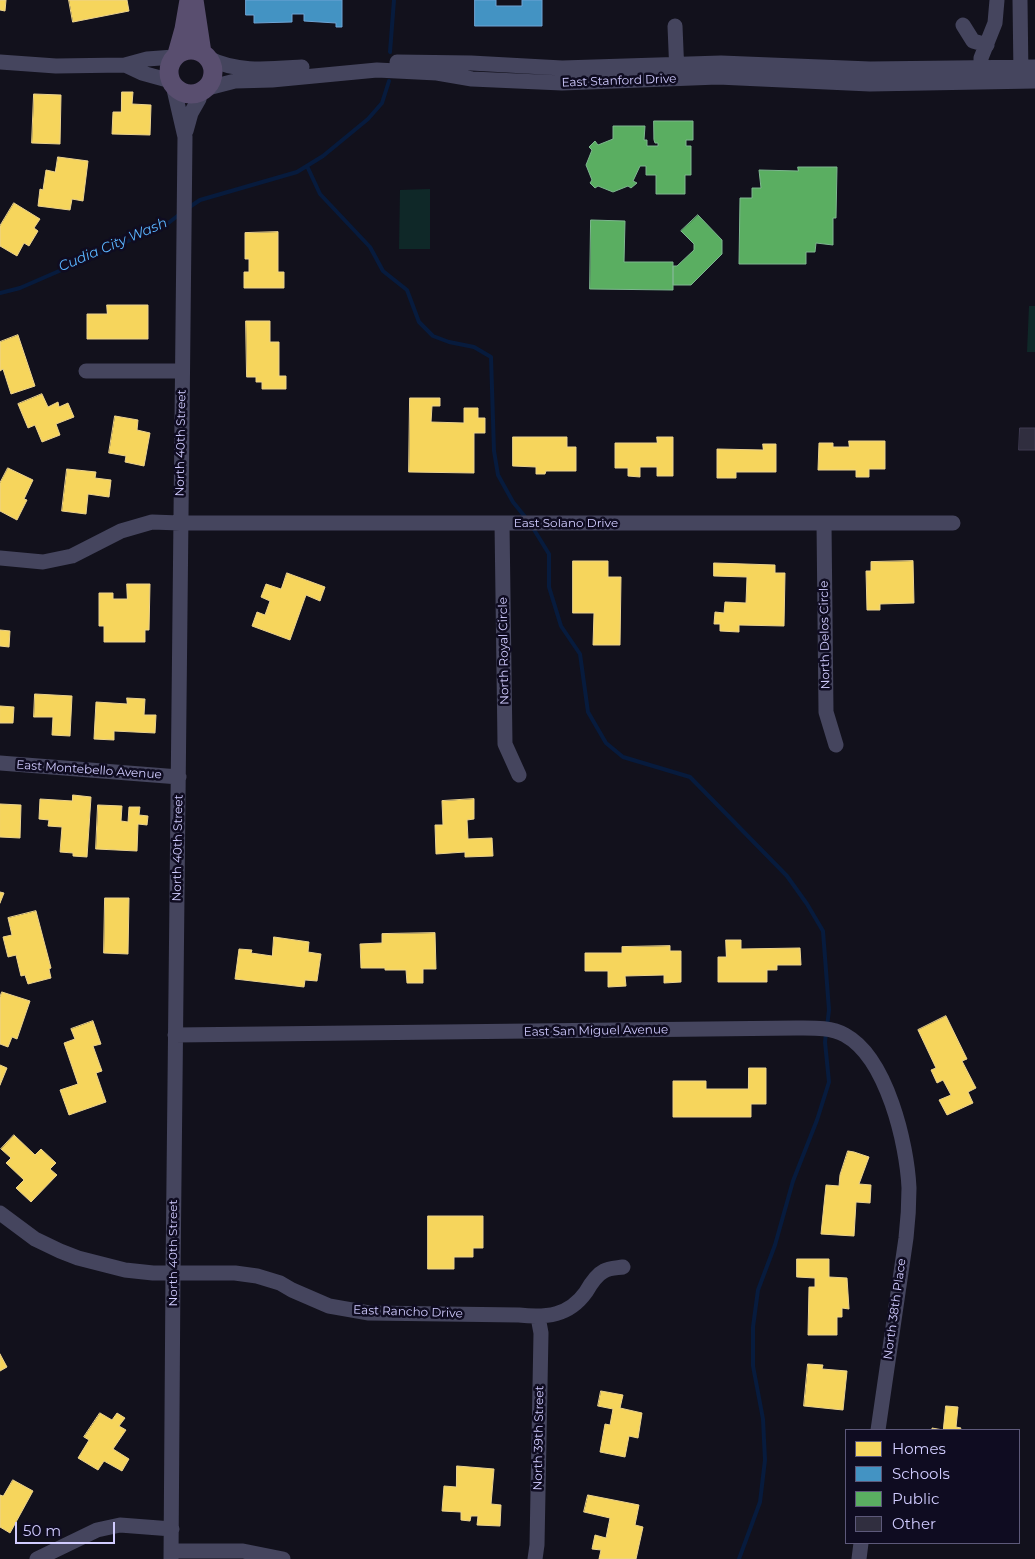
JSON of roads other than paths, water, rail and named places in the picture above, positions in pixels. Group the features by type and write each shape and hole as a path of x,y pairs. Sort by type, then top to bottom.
{"main road":[{"path":"189,0 184,28 169,69 172,83 183,92 189,94 203,90 212,78 213,71 205,55 194,0"},
{"path":"175,56 189,50 205,55"}],"street":[{"path":"981,74 981,58 995,22 997,0"},
{"path":"1020,0 1028,74"},
{"path":"963,25 973,41 987,45"},
{"path":"675,26 677,71"},
{"name":"East Stanford Drive","path":"205,55 220,64 255,69 377,62 434,62 677,71 718,77 870,84 981,74 1028,74"},
{"path":"0,62 56,66 125,65 147,59 175,56"},
{"path":"125,65 172,83"},
{"name":"East Stanford Drive","path":"203,90 235,82 377,70 437,74 472,79 562,83 677,71"},
{"name":"North 40th Street","path":"172,83 185,137"},
{"name":"North 40th Street","path":"172,1555 175,1034 185,137 191,113 203,90"},
{"path":"86,371 182,371"},
{"path":"0,558 43,562 72,556 121,531 152,522 180,523"},
{"name":"East Solano Drive","path":"180,523 953,523"},
{"name":"North Royal Circle","path":"502,523 505,744 519,775"},
{"name":"North Delos Circle","path":"824,523 826,712 836,745"},
{"name":"East Montebello Avenue","path":"0,763 179,777"},
{"name":"East San Miguel Avenue","path":"175,1034 820,1028 844,1034 856,1042 865,1051 882,1079 906,1156 909,1188"},
{"name":"North 38th Place","path":"878,1429 906,1238 909,1188"},
{"name":"East Rancho Drive","path":"0,1213 35,1239 78,1258 125,1270 153,1273 235,1273 257,1276 280,1283 329,1306 369,1313 519,1315 538,1317 560,1313 580,1299 594,1280 604,1271 623,1267"},
{"name":"North 39th Street","path":"535,1559 537,1545 541,1333 538,1317"},
{"path":"37,1559 97,1530 120,1525 172,1529"},
{"path":"859,1559 861,1544"},
{"path":"172,1555 243,1551 283,1559"}],"waterway":[{"name":"Cudia City Wash","path":"390,52 394,0"},
{"name":"Cudia City Wash","path":"188,208 200,200 297,172 323,156 368,119 382,103 389,81"},
{"path":"307,166 320,194 370,247 383,271 407,290 419,322 433,336 449,342 474,347 491,357 494,451 498,475 513,502 526,518"},
{"name":"Cudia City Wash","path":"0,293 20,288 167,224 180,214"},
{"path":"533,528 549,554 549,587 561,626 580,654 588,712 606,743 623,757 690,777 787,876 823,931 829,1010 827,1027"},
{"path":"739,1559 760,1502 765,1460 763,1419 753,1366 753,1327 758,1290 775,1245 793,1181 817,1120 829,1082 826,1034"}]}
